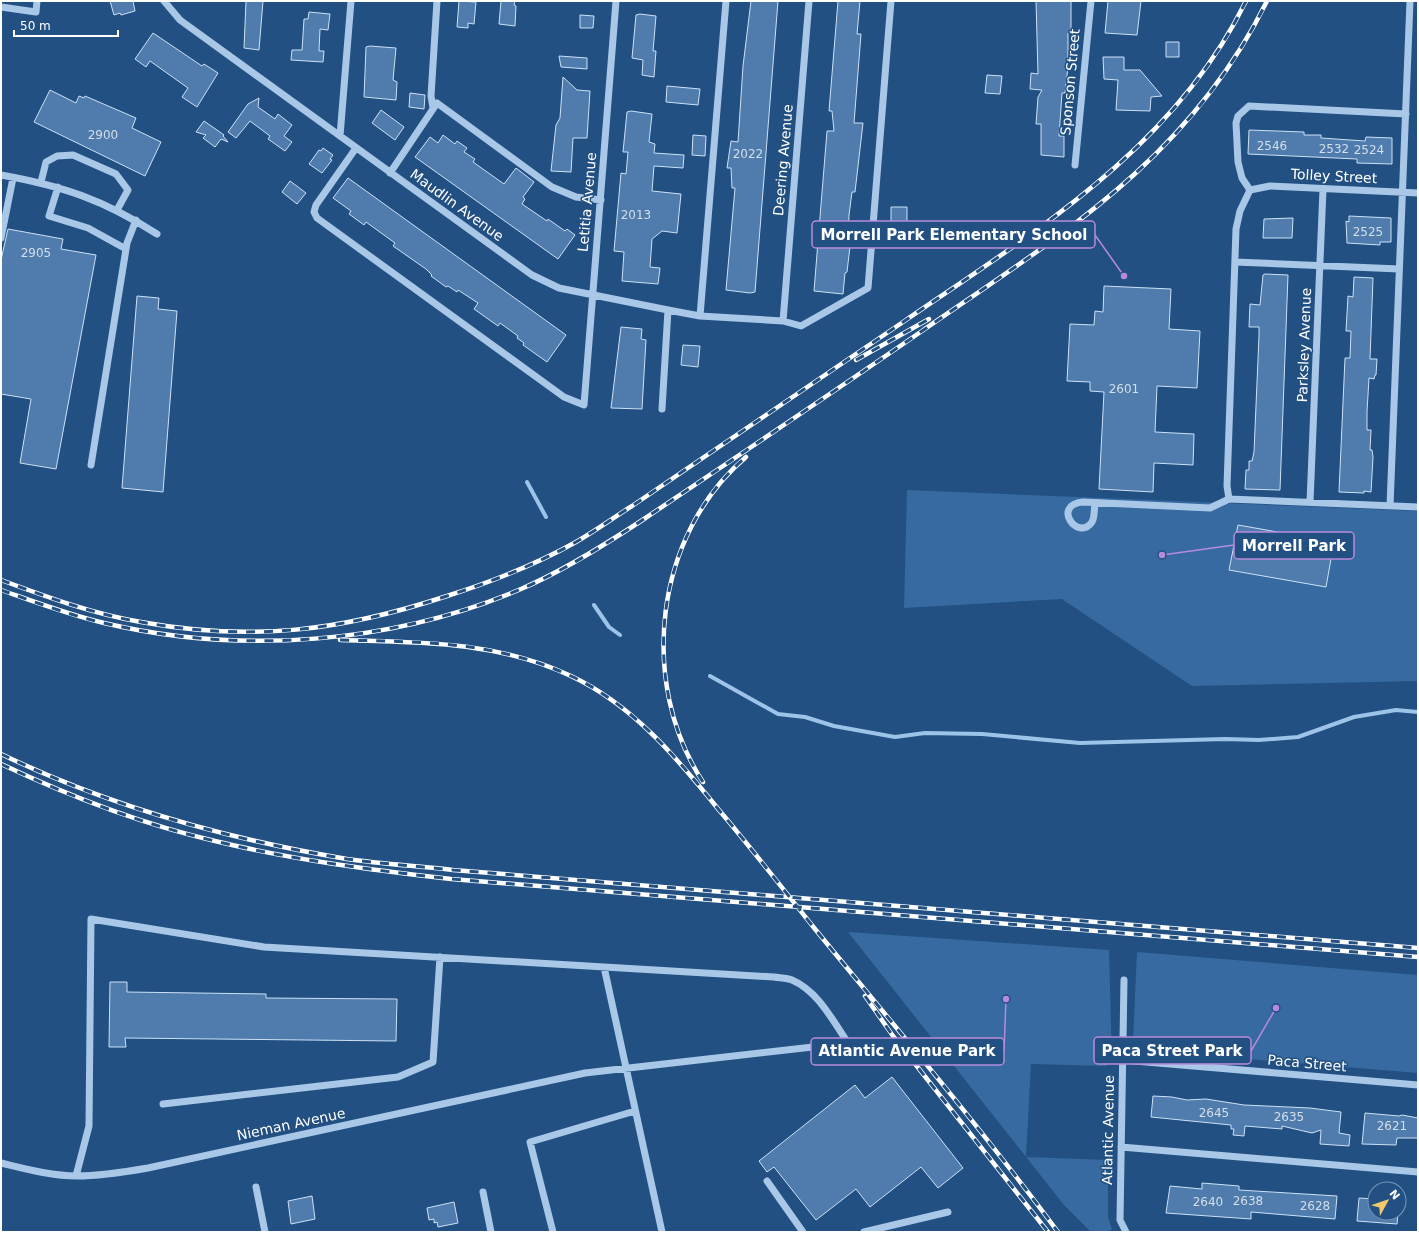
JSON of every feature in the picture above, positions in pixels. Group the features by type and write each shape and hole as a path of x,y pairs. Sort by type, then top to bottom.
{"street":[{"path":"1,7 36,12 37,1"},
{"name":"Maudlin Avenue","path":"164,1 180,20 532,275 559,288 593,296 700,316 783,321 801,326 868,288 891,1"},
{"path":"340,136 350,1"},
{"path":"433,108 431,96 437,1"},
{"name":"Letitia Avenue","path":"356,148 316,205 314,212 317,218 564,397 584,405 616,1"},
{"path":"700,316 726,1"},
{"name":"Deering Avenue","path":"783,321 809,1"},
{"name":"Sponson Street","path":"1075,165 1091,1"},
{"path":"1390,506 1410,1"},
{"path":"390,173 437,103 552,187 576,197 601,200"},
{"path":"1229,499 1227,486 1236,229 1240,211 1250,190 1242,178 1238,162 1236,123 1238,116 1249,106 1406,114"},
{"path":"41,182 46,162 56,156 73,155 116,174 128,190 117,210"},
{"path":"1,176 41,182 75,192 117,210 136,220 157,234"},
{"path":"1,238 5,202 13,178"},
{"name":"Tolley Street","path":"1250,190 1270,186 1418,193"},
{"path":"58,187 49,216 88,228 126,249"},
{"name":"Parksley Avenue","path":"1310,502 1323,189"},
{"path":"91,465 126,249 136,220"},
{"path":"1235,262 1399,269"},
{"path":"662,409 668,310"},
{"path":"1095,503 1210,508 1229,499 1418,507"},
{"path":"76,1176 89,1126 92,919 264,947 604,967 662,1232"},
{"path":"163,1104 398,1077 432,1062 440,957"},
{"name":"Nieman Avenue","path":"1,1163 30,1170 76,1176 107,1174 148,1168 585,1074 848,1043 816,998 802,986 790,980 604,967"},
{"name":"Atlantic Avenue","path":"1124,980 1120,1220 1125,1232"},
{"name":"Paca Street","path":"1123,1060 1418,1085"},
{"path":"553,1232 530,1142 635,1111"},
{"path":"1121,1147 1418,1172"},
{"path":"767,1181 803,1232"},
{"path":"256,1187 265,1232"},
{"path":"483,1192 492,1232"},
{"path":"864,1232 948,1212"}],"shaded area":[{"path":"907,490 1418,511 1418,681 1192,686 1062,599 904,608"},
{"path":"848,932 1109,950 1112,1062 1106,1066 1031,1064 1026,1157"},
{"path":"1137,952 1418,975 1418,1073 1138,1050 1133,1041"},
{"path":"1026,1157 1108,1160 1108,1217 1112,1229 1107,1232 1091,1232 1064,1205"}],"building":[{"path":"110,1 133,1 135,11 121,15 120,13 114,15"},
{"path":"246,1 263,1 259,50 244,48"},
{"path":"459,1 476,2 474,24 468,23 468,28 457,27"},
{"path":"501,1 515,1 515,26 499,24"},
{"path":"751,1 778,1 755,292 750,293 726,290 735,188 732,188 731,168 727,168 731,141 738,142 743,66"},
{"path":"838,1 860,1 857,34 861,34 854,123 863,123 855,192 852,192 849,215 848,237 851,238 843,294 814,291 827,131 834,131 832,111 829,111"},
{"path":"1036,1 1071,1 1071,33 1068,33 1068,67 1065,93 1062,93 1059,136 1064,136 1064,157 1041,155 1041,124 1036,124 1038,97 1042,90 1030,89 1031,73 1038,74"},
{"path":"1108,1 1141,1 1137,35 1105,33"},
{"path":"309,12 330,14 328,30 320,29 319,51 324,51 323,62 291,60 292,50 302,50 304,19 308,19"},
{"path":"580,15 594,16 593,28 580,28"},
{"path":"636,15 656,16 653,51 656,51 654,77 642,75 643,60 632,58"},
{"path":"153,33 202,66 204,64 218,73 197,107 182,97 188,88 150,61 146,67 135,59"},
{"path":"1166,42 1179,42 1179,57 1166,57"},
{"path":"366,47 396,48 393,80 397,82 396,100 364,97"},
{"path":"559,56 587,58 587,69 561,67"},
{"path":"1103,57 1124,57 1124,70 1140,70 1162,96 1151,97 1150,111 1116,110 1118,80 1104,79"},
{"path":"987,75 1002,76 1000,94 985,93"},
{"path":"563,77 577,90 590,91 587,138 573,138 571,172 551,171 556,125 560,118"},
{"path":"667,86 700,89 698,105 666,102"},
{"path":"50,90 76,103 79,96 84,98 85,96 136,118 132,128 161,142 145,176 34,122"},
{"path":"410,93 425,95 424,109 409,107"},
{"path":"259,98 258,107 275,119 278,114 292,125 284,136 292,142 285,151 268,139 270,136 250,121 236,138 228,132 248,104"},
{"path":"381,110 404,127 395,140 372,123"},
{"path":"631,111 652,114 649,142 655,144 654,153 684,155 683,168 654,166 652,191 681,194 677,233 662,231 652,239 650,267 660,268 658,284 622,281 624,252 614,251 621,173 626,174 628,152 623,152 627,112"},
{"path":"204,121 224,135 223,136 228,142 221,139 215,147 203,138 206,135 196,132"},
{"path":"1249,130 1304,132 1304,135 1321,135 1321,138 1365,141 1366,137 1392,138 1392,164 1357,163 1357,159 1248,154"},
{"path":"443,135 455,144 457,141 467,148 464,152 475,159 473,162 504,184 516,168 534,182 523,197 525,199 522,204 547,221 548,219 565,231 567,229 575,235 558,259 415,157 430,137 438,143"},
{"path":"693,135 706,136 705,156 692,155"},
{"path":"323,148 333,155 330,159 332,160 322,173 309,164 319,150 321,151"},
{"path":"348,178 566,335 547,362 523,345 524,343 517,338 518,336 500,323 498,326 474,309 478,303 458,290 457,292 448,286 446,287 431,276 432,275 426,269 393,246 395,243 366,222 364,225 349,214 351,211 333,198"},
{"path":"290,181 306,193 297,204 282,192"},
{"path":"891,207 907,207 907,224 891,223"},
{"path":"1349,216 1391,218 1391,242 1380,242 1380,245 1347,243 1346,221 1349,222"},
{"path":"1293,218 1292,238 1263,238 1264,219"},
{"path":"8,229 63,239 61,249 96,255 56,469 20,463 31,399 1,394 1,260"},
{"path":"1263,275 1288,275 1280,490 1245,489 1246,470 1249,470 1249,461 1252,461 1254,452 1259,336 1259,327 1249,327 1250,304 1260,305"},
{"path":"1354,277 1373,278 1370,359 1377,359 1376,375 1374,379 1369,378 1367,412 1367,430 1371,430 1370,450 1372,450 1373,457 1371,492 1364,491 1364,493 1339,492 1345,358 1350,358 1351,331 1346,331 1348,296 1353,297"},
{"path":"1104,286 1171,289 1169,329 1200,331 1197,388 1157,386 1155,432 1194,434 1193,465 1154,463 1153,492 1099,489 1104,392 1090,391 1090,382 1067,381 1070,324 1094,325 1095,311 1103,312"},
{"path":"137,296 159,298 158,309 177,311 163,492 122,488"},
{"path":"621,327 642,329 641,339 646,340 642,409 611,408"},
{"path":"683,345 700,346 698,367 681,365"},
{"path":"1238,525 1334,542 1326,587 1229,570"},
{"path":"110,982 127,982 127,992 266,994 266,998 397,999 396,1041 125,1038 126,1047 109,1047"},
{"path":"892,1077 963,1168 938,1188 921,1167 870,1207 856,1189 816,1220 774,1167 767,1172 759,1161 855,1085 865,1098"},
{"path":"1153,1096 1172,1097 1187,1100 1206,1099 1244,1105 1310,1108 1341,1112 1339,1133 1350,1135 1349,1146 1320,1144 1321,1130 1312,1133 1282,1126 1282,1129 1245,1126 1244,1136 1233,1135 1234,1129 1231,1129 1231,1125 1151,1117"},
{"path":"1365,1113 1402,1115 1418,1118 1418,1138 1397,1138 1396,1145 1362,1144"},
{"path":"1202,1183 1239,1186 1239,1190 1337,1196 1335,1219 1251,1212 1251,1219 1166,1213 1170,1186 1202,1189"},
{"path":"312,1196 315,1219 291,1224 288,1201"},
{"path":"1359,1198 1367,1198 1367,1221 1397,1221 1397,1224 1357,1221"},
{"path":"454,1202 458,1223 438,1227 437,1222 434,1223 434,1219 429,1220 427,1208"}],"waterway":[{"path":"527,482 546,517"},
{"path":"594,605 609,627 620,635"},
{"path":"710,676 778,714 805,717 834,726 895,737 925,733 982,734 1080,743 1225,739 1259,740 1298,737 1354,717 1396,710 1418,712"}],"railway":[{"path":"1,580 70,604 123,619 182,628 259,632 296,630 370,618 408,608 480,585 545,558 583,538 632,506 955,287 1052,219 1098,182 1141,143 1181,100 1216,53 1246,1"},
{"path":"1,590 65,612 104,623 156,633 208,639 262,641 315,639 368,632 421,622 472,608 537,582 582,558 641,521 887,355 1024,261 1072,226 1117,189 1160,150 1200,106 1235,57 1267,1"},
{"path":"856,360 929,319"},
{"path":"703,782 682,743 669,700 664,656 666,612 675,568 691,527 715,489 746,457"},
{"path":"340,640 429,643 486,650 515,656 543,664 571,676 593,688 634,717 687,771 908,1041 1029,1193 1058,1232"},
{"path":"1,754 85,790 170,819 258,842 347,859 453,870 1418,948"},
{"path":"1,764 79,798 133,818 187,834 274,854 362,868 451,879 1418,957"},
{"path":"865,996 893,1036 1048,1232"}],"place":[{"name":"Morrell Park Elementary School","path":"1124,276"},
{"name":"Morrell Park","path":"1162,555"},
{"name":"Atlantic Avenue Park","path":"1006,999"},
{"name":"Paca Street Park","path":"1276,1008"}]}
